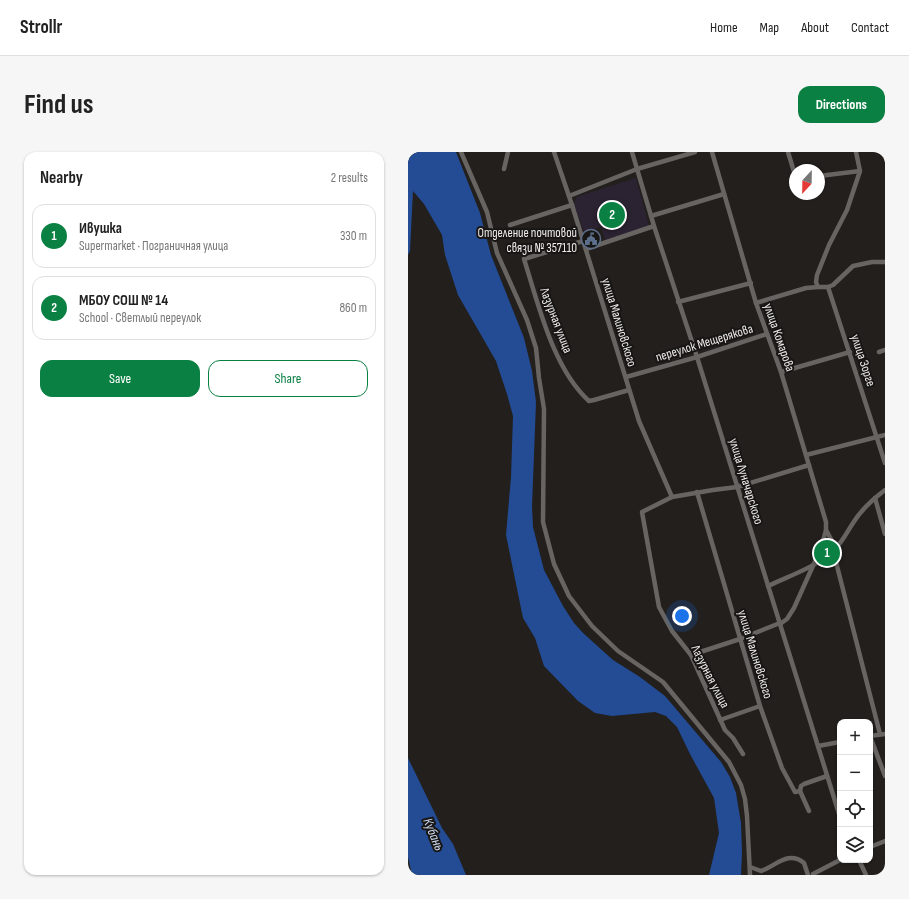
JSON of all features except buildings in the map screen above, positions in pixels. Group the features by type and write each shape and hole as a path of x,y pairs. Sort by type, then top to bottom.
{"street":[{"path":"461,152 486,212 497,253 527,320 536,348 544,408 543,522 554,564 569,596 602,638 663,682 729,762 741,785 745,799 750,875"},
{"path":"504,169 508,152"},
{"name":"улица Малиновского","path":"554,152 586,249 639,421 672,497"},
{"name":"улица Луначарского","path":"632,152 837,808"},
{"path":"569,196 637,170 695,152"},
{"name":"улица Комарова","path":"712,152 756,303 781,372 826,522 826,530 822,548 812,565 794,608 787,619 780,623"},
{"path":"788,152 792,164"},
{"path":"818,286 816,282 817,275 829,246 847,210 860,171 856,152"},
{"path":"825,175 860,171"},
{"path":"651,216 724,194"},
{"path":"510,224 572,205"},
{"path":"586,249 654,226"},
{"name":"Лазурная улица","path":"583,241 524,258 546,329 566,374 589,401 629,390"},
{"path":"756,303 806,288 818,286 828,287 833,285 853,266 872,262 885,262"},
{"path":"678,302 751,283"},
{"name":"улица Зорге","path":"828,287 885,463"},
{"name":"переулок Мещерякова","path":"626,377 697,357 767,334"},
{"path":"879,352 885,350"},
{"path":"781,372 850,352"},
{"path":"806,455 885,435"},
{"path":"672,497 737,487 809,465"},
{"path":"768,586 824,559 836,548 845,537 853,523 875,498 885,490"},
{"name":"улица Малиновского","path":"697,492 760,706 782,768 795,792 800,791 809,811"},
{"name":"Лазурная улица","path":"672,497 642,512 659,607 672,631 691,655 725,730 734,738 743,754"},
{"path":"875,498 885,534"},
{"name":"улица Комарова","path":"826,530 836,548 835,556 837,566 882,734"},
{"path":"691,655 740,639 780,623"},
{"path":"720,720 760,706"},
{"path":"818,746 837,743"},
{"path":"873,744 885,776"},
{"path":"800,791 801,786 804,784 827,776"},
{"path":"873,846 885,841"},
{"path":"750,867 761,871 785,858 793,858 804,863 811,874 837,861"},
{"path":"860,863 866,875"}],"shaded area":[{"path":"636,178 649,226 605,240 601,227 584,232 574,205 576,198"}],"water":[{"path":"408,152 456,152 480,213 491,255 524,338 532,371 536,402 532,507 533,527 544,570 563,606 574,623 583,633 613,660 640,677 665,696 721,762 730,777 736,793 741,823 741,875 709,875 719,833 714,798 677,727 666,716 655,712 612,716 595,713 578,701 544,666 535,638 523,618 506,535 511,477 513,416 496,361 458,295 445,255 442,235 424,204 413,191 410,251 408,255"},
{"name":"Кубань","path":"408,758 442,828 453,844 466,875 412,875 408,857"}],"place":[{"name":"МБОУ СОШ № 14","path":"612,215"},
{"name":"Отделение почтовой связи № 357110","path":"591,239"},
{"name":"Ивушка","path":"827,553"}]}
